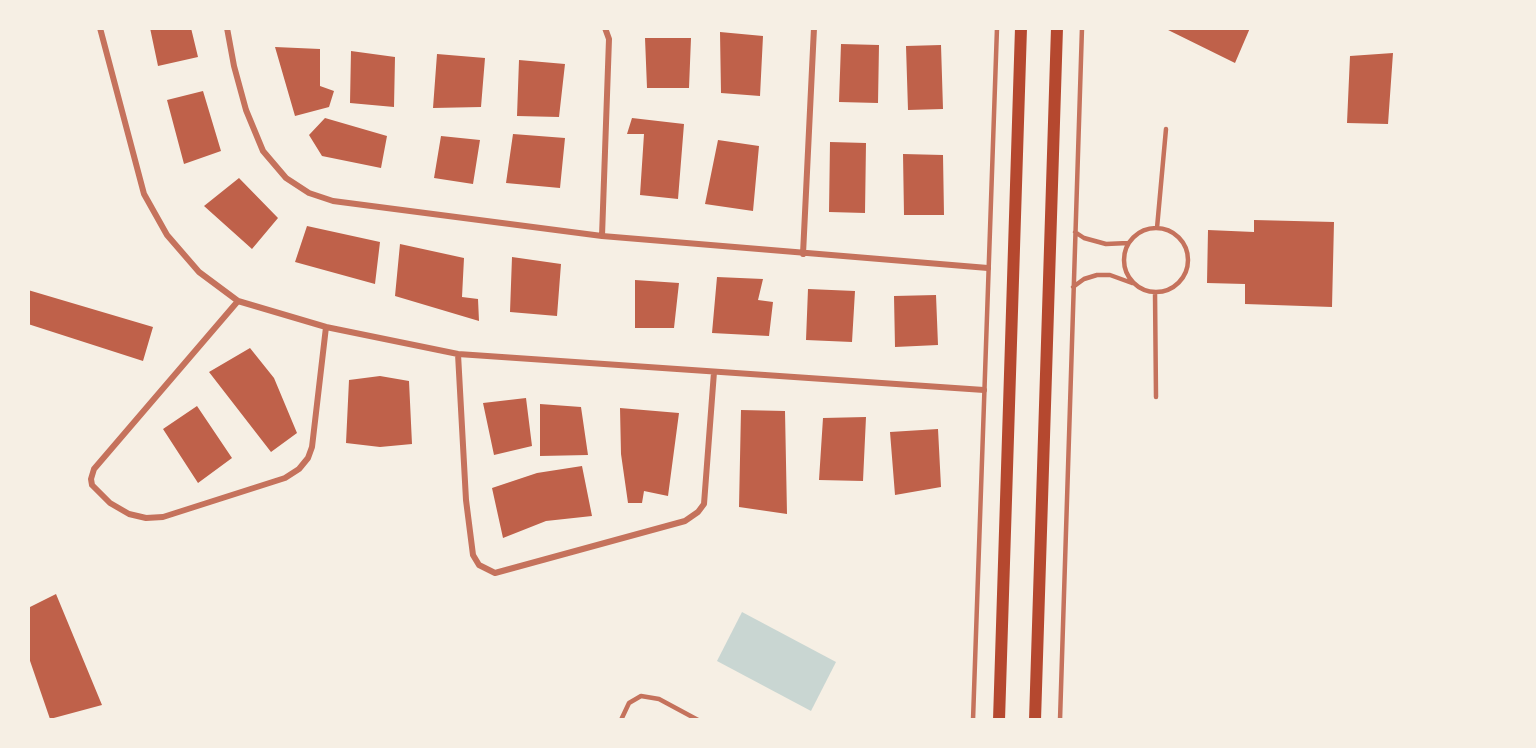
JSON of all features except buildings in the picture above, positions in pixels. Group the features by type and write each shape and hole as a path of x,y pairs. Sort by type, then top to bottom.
{"main road":[{"path":"999,720 1021,28"},
{"path":"1035,720 1057,28"}],"street":[{"path":"100,28 144,194 167,235 199,272 238,301 326,327 458,354 984,390"},
{"path":"227,28 246,110 263,151 286,178 309,193 333,201 602,236 988,268"},
{"path":"602,236 609,39 605,28"},
{"path":"803,254 814,28"},
{"path":"238,301 94,469 92,485 110,503 129,514 146,518 163,517 285,477 299,469 308,458 312,447 326,327"},
{"path":"458,354 466,500 473,555 479,565 495,573 685,521 698,512 704,504 714,372"}],"lane":[{"path":"973,720 997,28"},
{"path":"1060,720 1082,28"},
{"path":"1157,228 1166,129"},
{"path":"1073,287 1084,279 1097,275 1110,275 1135,284 1144,290 1167,291 1184,277 1188,266 1188,255 1178,236 1168,230 1157,228 1146,229 1136,234 1128,243 1124,265 1135,284"},
{"path":"1075,232 1084,238 1106,244 1128,243"},
{"path":"1155,292 1156,397"},
{"path":"621,720 629,703 641,696 659,699 698,720"}],"shaded area":[{"path":"742,612 836,662 811,711 717,661"}]}
